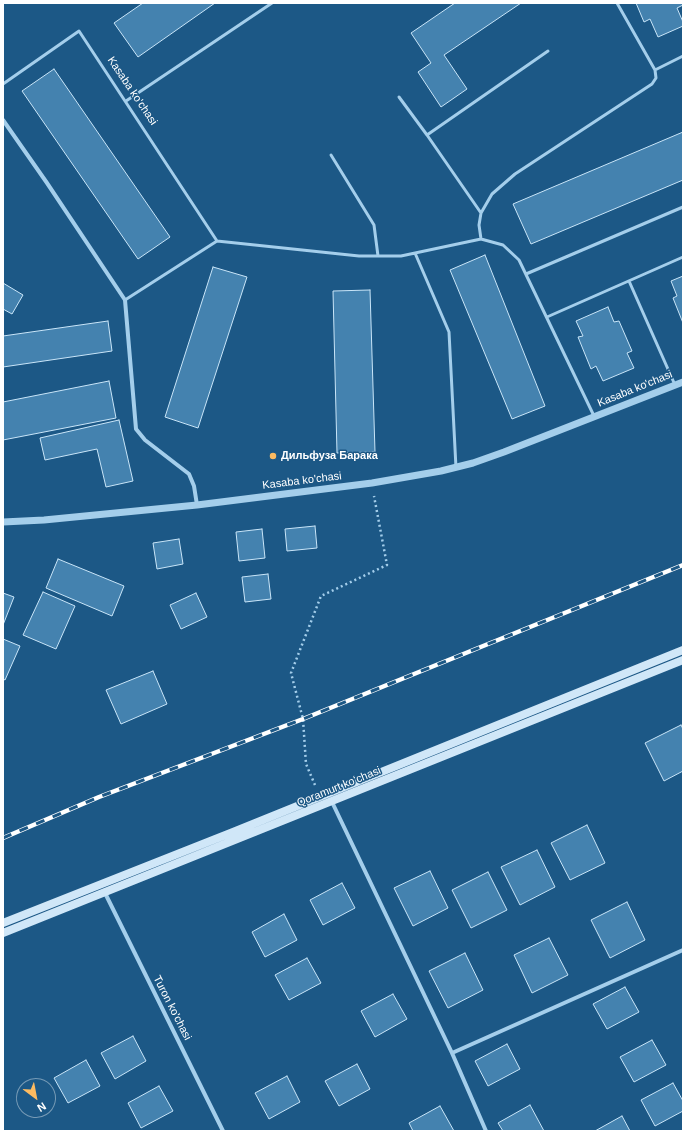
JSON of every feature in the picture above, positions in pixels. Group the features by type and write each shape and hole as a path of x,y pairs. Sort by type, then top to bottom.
{"main road":[{"name":"Qoramurt koʻchasi","path":"3,923 683,650"},
{"name":"Qoramurt koʻchasi","path":"3,933 104,894 683,660"}],"street":[{"path":"3,120 125,300 136,429 145,440 189,474 194,486 197,505"},
{"name":"Kasaba ko'chasi","path":"3,522 44,520 197,505 407,478 456,468 504,452 683,382"},
{"path":"332,802 452,1053 486,1131"},
{"name":"Turon ko'chasi","path":"104,894 224,1131"},
{"path":"452,1053 683,950"}],"lane":[{"path":"126,101 272,3"},
{"path":"481,239 479,225 480,213 492,194 515,174 652,84 656,78 655,70 617,3"},
{"name":"Kasaba ko'chasi","path":"3,84 79,31 217,241 359,256 401,256 481,239 503,245 520,260 594,417"},
{"path":"427,135 548,51"},
{"path":"655,70 683,56"},
{"path":"399,97 427,135 480,213"},
{"path":"331,155 374,225 378,256"},
{"path":"526,274 683,207"},
{"path":"125,300 217,241"},
{"path":"415,253 449,332 456,468"},
{"path":"547,317 683,257"},
{"path":"629,281 675,385"}],"path":[{"path":"320,796 306,764 303,719 291,673 321,596 387,565 372,483"}],"building":[{"path":"143,3 215,3 138,57 114,23"},
{"path":"455,3 521,3 444,55 467,89 441,107 418,72 431,63 411,33"},
{"path":"636,3 682,3 683,5 677,8 683,22 683,26 658,37 650,19 644,22"},
{"path":"54,69 170,237 138,259 22,91"},
{"path":"683,132 683,180 531,244 513,204"},
{"path":"485,255 545,406 512,419 450,270"},
{"path":"213,267 247,277 198,428 165,417"},
{"path":"683,276 683,323 673,298 677,296 671,281"},
{"path":"3,283 23,295 12,314 3,309"},
{"path":"370,290 375,452 337,453 333,291"},
{"path":"608,307 614,322 619,321 632,351 627,353 634,368 603,381 596,366 591,369 578,337 583,336 576,321"},
{"path":"108,321 112,351 3,367 3,336"},
{"path":"109,381 116,418 3,440 3,402"},
{"path":"119,420 133,481 106,487 97,449 45,460 40,438"},
{"path":"315,526 317,548 287,551 285,529"},
{"path":"262,529 265,558 239,561 236,532"},
{"path":"179,539 183,564 157,569 153,543"},
{"path":"58,559 124,586 112,616 46,588"},
{"path":"268,574 271,599 245,602 242,577"},
{"path":"43,592 75,606 56,649 23,635"},
{"path":"3,593 14,597 3,625"},
{"path":"196,593 207,617 181,629 170,605"},
{"path":"3,639 20,646 5,680 3,679"},
{"path":"153,671 167,704 121,724 106,690"},
{"path":"681,725 683,729 683,771 664,781 645,743"},
{"path":"587,825 605,863 570,880 551,843"},
{"path":"537,850 555,887 520,905 501,867"},
{"path":"430,871 448,908 413,926 394,888"},
{"path":"488,872 507,910 471,928 452,890"},
{"path":"342,883 355,908 323,925 310,900"},
{"path":"627,902 645,940 610,958 591,920"},
{"path":"284,914 297,940 265,957 252,932"},
{"path":"549,938 568,975 532,993 514,955"},
{"path":"465,953 483,990 448,1008 429,971"},
{"path":"307,958 321,983 289,1000 275,975"},
{"path":"625,987 639,1012 607,1029 593,1004"},
{"path":"393,994 407,1019 375,1037 361,1011"},
{"path":"133,1036 146,1061 115,1079 101,1053"},
{"path":"652,1040 666,1065 634,1082 620,1057"},
{"path":"507,1044 520,1069 488,1086 475,1061"},
{"path":"86,1060 100,1086 68,1103 56,1082 56,1078 54,1078"},
{"path":"357,1064 370,1089 339,1106 325,1081"},
{"path":"287,1076 300,1102 269,1119 255,1093"},
{"path":"673,1083 683,1101 683,1111 655,1126 641,1100"},
{"path":"159,1086 173,1111 141,1128 128,1103"},
{"path":"530,1105 544,1131 503,1131 498,1123"},
{"path":"440,1106 454,1131 413,1131 409,1123"},
{"path":"622,1116 630,1131 595,1131"}],"railway":[{"path":"3,838 99,797 303,719 683,565"}],"place":[{"name":"Дильфуза Барака","path":"273,456"}]}
